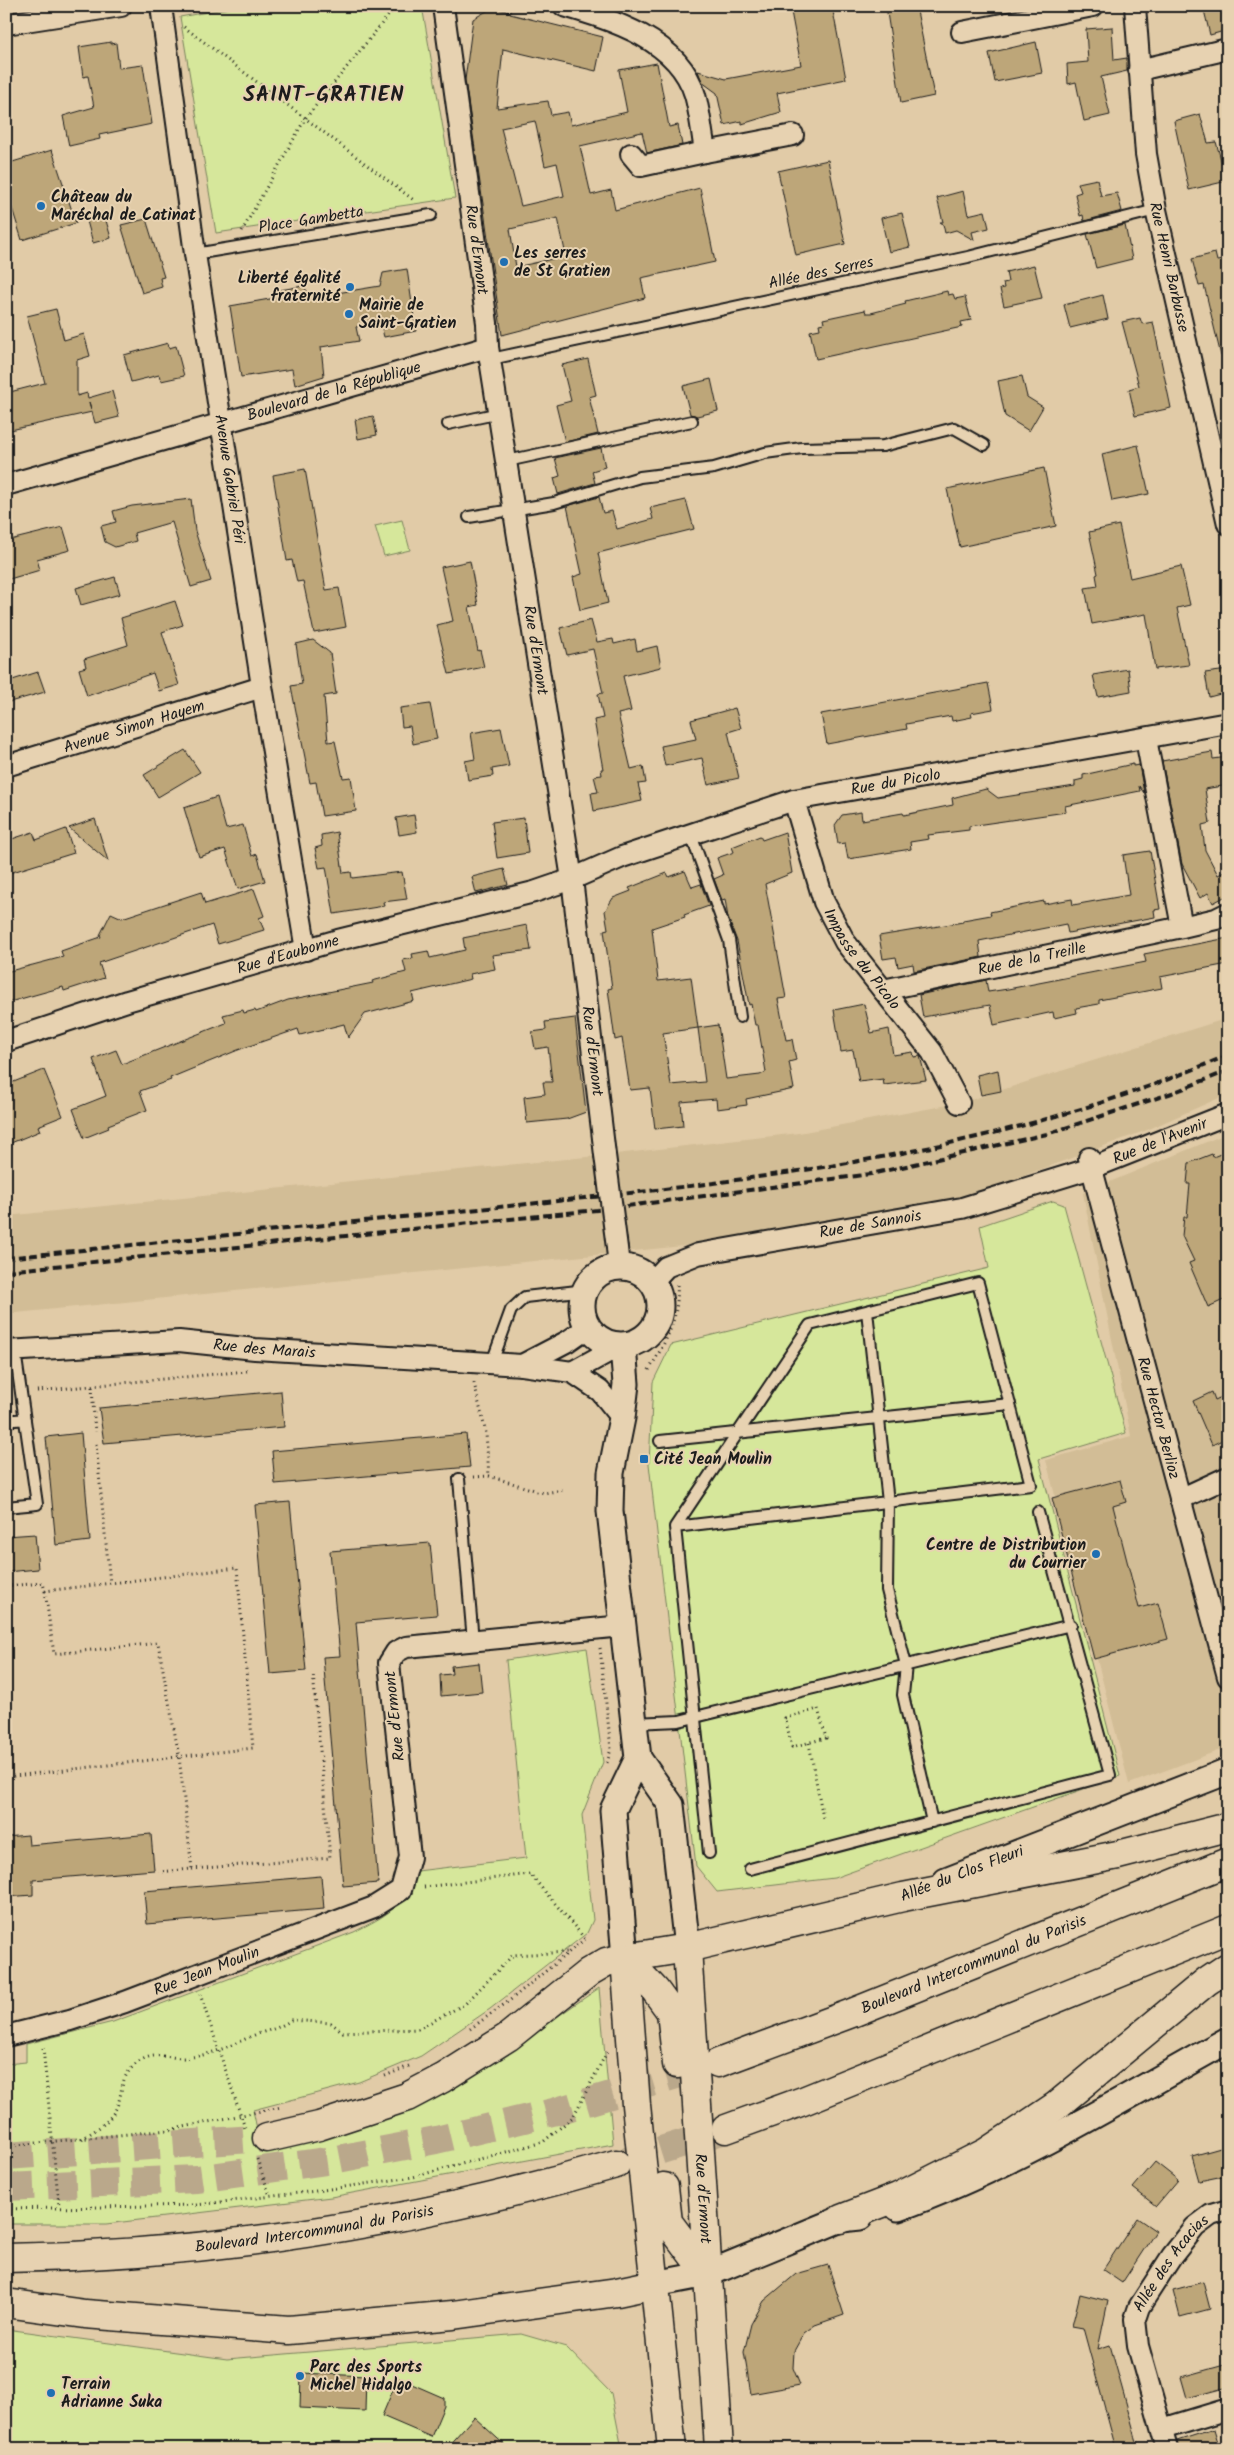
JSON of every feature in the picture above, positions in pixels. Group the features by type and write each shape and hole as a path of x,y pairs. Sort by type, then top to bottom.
{"main road":[{"path":"903,1897 1118,1855 1228,1827"},
{"name":"Boulevard Intercommunal du Parisis","path":"718,2063 852,2013 1228,1862"},
{"name":"Allée du Clos Fleuri","path":"256,2141 319,2126 407,2097 443,2078 508,2037 588,1972 606,1962 687,1948 903,1897"},
{"path":"726,2129 822,2094 1228,1929"},
{"name":"Rue d'Ermont","path":"687,1948 719,2449"},
{"path":"625,1958 635,2081 672,2449"},
{"path":"625,1958 655,1990 671,2012 679,2082 697,2105"},
{"path":"841,2218 898,2197 987,2152 1056,2106 1206,1981 1228,1966"},
{"path":"635,2081 655,2104 668,2222 707,2274"},
{"name":"Boulevard Intercommunal du Parisis","path":"6,2258 97,2255 330,2230 457,2205 560,2181 616,2164"},
{"path":"6,2303 85,2314 289,2330 453,2315 617,2292 655,2284"}],"street":[{"path":"6,24 79,10 121,6"},
{"name":"Avenue Gabriel Péri","path":"161,6 195,254 262,686 306,950"},
{"name":"Rue d'Ermont","path":"443,6 488,323 490,353 572,879 618,1258"},
{"name":"Rue d'Ermont","path":"448,34 452,6"},
{"path":"564,6 596,15 642,36 662,48 678,63 695,94 705,152"},
{"path":"962,32 1093,6"},
{"name":"Rue Henri Barbusse","path":"1135,6 1146,154 1156,210 1228,524"},
{"path":"1139,70 1228,49"},
{"path":"631,154 641,166 793,135"},
{"name":"Boulevard de la République","path":"6,485 221,423 490,353"},
{"name":"Avenue Simon Hayem","path":"6,766 262,686"},
{"name":"Rue du Picolo","path":"572,879 616,859 794,800 1228,723"},
{"path":"1146,739 1182,927"},
{"name":"Impasse du Picolo","path":"794,800 824,902 845,942 932,1052 959,1103"},
{"name":"Rue d'Eaubonne","path":"6,1041 127,1001 338,940 534,892 572,879"},
{"name":"Rue de la Treille","path":"883,990 1182,927 1216,919 1228,913"},
{"name":"Rue de l'Avenir","path":"1090,1163 1228,1114"},
{"name":"Rue de Sannois","path":"659,1275 698,1254 962,1208 1090,1163"},
{"name":"Rue Hector Berlioz","path":"1090,1163 1228,1677"},
{"path":"618,1258 631,1268 643,1273 659,1275 660,1317 646,1338 635,1344 621,1346 607,1343 596,1336 588,1327 583,1315 582,1302 586,1290 599,1274 618,1258"},
{"name":"Rue des Marais","path":"522,1365 568,1341 588,1327"},
{"name":"Rue des Marais","path":"11,1351 179,1341 491,1365 522,1365 572,1372 600,1390 622,1418"},
{"path":"572,1372 621,1346"},
{"path":"621,1346 626,1384 622,1418 611,1472 610,1511 638,1758 671,1805 687,1948"},
{"path":"1180,1499 1228,1477"},
{"name":"Rue d'Ermont","path":"401,1890 410,1857 389,1663 396,1652 406,1647 623,1626"},
{"path":"625,1958 613,1810 638,1758"},
{"name":"Allée du Clos Fleuri","path":"903,1897 1228,1771"},
{"name":"Rue Jean Moulin","path":"6,2036 41,2028 125,2002 374,1907 401,1890"},
{"path":"655,2284 707,2274 841,2218 876,2216 944,2191 1011,2160 1228,2040"},
{"name":"Allée des Acacias","path":"1167,2449 1138,2346 1136,2319 1139,2308 1172,2256 1195,2227 1211,2215 1228,2210"},
{"path":"1162,2429 1228,2409"}],"lane":[{"name":"Allée des Serres","path":"490,353 968,257 1156,210"},
{"name":"Place Gambetta","path":"195,254 431,215"},
{"path":"448,424 500,413"},
{"path":"507,461 692,421"},
{"path":"469,517 554,503 640,478 714,468 774,452 802,448 882,446 954,428 984,445"},
{"path":"691,835 729,940 740,1017"},
{"path":"675,1527 1031,1485 978,1283 810,1326 675,1527 709,1854"},
{"path":"491,1365 511,1310 525,1297 586,1290"},
{"path":"867,1311 888,1502 887,1590 906,1665 903,1695 932,1822"},
{"path":"6,1507 37,1504 21,1392 11,1351"},
{"path":"660,1441 1010,1404"},
{"path":"6,1421 25,1419"},
{"path":"459,1479 473,1641"},
{"path":"750,1869 1110,1775 1071,1626 1038,1512"},
{"path":"634,1723 679,1721 1071,1626"}],"path":[{"path":"238,238 305,118 396,6"},
{"path":"176,21 416,201"},
{"path":"626,1384 640,1380 647,1374 666,1341 677,1314 678,1286 659,1275"},
{"path":"21,1392 92,1387 250,1370 255,1348"},
{"path":"469,1363 486,1433 489,1476"},
{"path":"92,1387 95,1432"},
{"path":"96,1444 110,1583"},
{"path":"459,1479 489,1476 544,1493 563,1490"},
{"path":"6,1777 253,1748 237,1568 45,1591"},
{"path":"6,1586 43,1583 54,1654 158,1643 179,1756 192,1869"},
{"path":"597,1628 611,1749 604,1774"},
{"path":"159,1872 330,1858 312,1674"},
{"path":"818,1709 826,1738 809,1743 792,1747 785,1718 818,1709"},
{"path":"809,1743 823,1818"},
{"path":"401,1890 530,1874 585,1939 592,1942"},
{"path":"465,2033 509,2001 585,1939"},
{"path":"82,2140 113,2115 118,2103 122,2082 129,2069 144,2058 162,2056 183,2058 219,2051 230,2048 253,2036 277,2030 290,2020 331,2023 343,2032 418,2029 465,2004 513,1955 569,1952"},
{"path":"194,1976 241,2116 256,2141 270,2196"},
{"path":"41,2028 60,2206"},
{"path":"6,2209 60,2206 196,2205 413,2177 543,2142 573,2117 610,2048"},
{"path":"381,2078 417,2062"},
{"path":"6,2146 54,2143 169,2130 288,2106"}],"shaded area":[{"path":"1228,1018 1228,1094 1147,1130 974,1194 683,1246 6,1314 6,1216 616,1154 799,1133 964,1102"},
{"path":"1228,1133 1228,1747 1129,1784 1046,1460 1131,1436 1083,1193"}],"green space":[{"path":"240,6 422,6 455,198 216,233 180,17"},
{"path":"402,520 410,550 384,556 375,526"},
{"path":"1053,1201 1064,1205 1126,1433 1039,1459 1120,1776 834,1878 717,1892 696,1866 649,1464 653,1382 671,1345 989,1268 980,1226"},
{"path":"587,1648 603,1762 582,1815 593,1920 587,1933 490,2009 421,2056 359,2082 253,2110 259,2139 468,2078 599,1988 613,2144 331,2197 106,2224 6,2224 6,2064 26,2062 26,2044 113,2022 354,1932 393,1909 406,1894 417,1871 526,1858 506,1660"},
{"name":"Parc des Sports Michel Hidalgo","path":"6,2329 227,2359 521,2334 566,2347 611,2393 622,2449 6,2449"}],"building":[{"path":"790,6 832,6 846,79 777,93 781,112 742,124 742,121 724,125 717,93 702,82 698,71 726,79 801,65"},
{"path":"886,6 916,6 934,96 901,103"},
{"path":"1203,6 1228,6 1228,30 1210,35"},
{"path":"492,8 603,37 596,71 503,49 497,108 548,101 551,115 568,112 571,125 627,112 619,70 657,63 669,127 678,125 682,145 647,153 642,132 580,146 591,195 611,190 615,210 700,188 715,262 641,278 645,298 502,335 465,80 473,19","holes":["535,121 545,166 557,163 564,196 521,206 501,128","558,218 566,256 516,267 510,229"]},
{"path":"1112,27 1114,60 1127,58 1127,71 1101,77 1110,115 1084,121 1076,82 1068,84 1067,64 1088,62 1086,29"},
{"path":"111,42 111,44 116,43 119,68 143,65 152,124 99,135 100,139 69,146 63,116 94,107 88,76 83,77 79,47"},
{"path":"1036,42 1042,73 995,82 989,53"},
{"path":"1200,114 1208,143 1216,142 1227,181 1189,190 1174,121"},
{"name":"Château du Maréchal de Catinat","path":"52,150 76,223 22,240 6,189 6,164"},
{"path":"828,160 845,244 796,255 778,171"},
{"path":"1097,179 1101,196 1117,193 1122,211 1084,221 1083,215 1080,216 1075,194 1081,192 1078,183"},
{"path":"963,191 968,215 985,211 989,228 972,232 974,240 956,230 945,233 943,224 940,222 943,222 937,198"},
{"path":"902,213 910,247 889,252 881,218"},
{"path":"105,217 111,238 93,243 87,221"},
{"path":"146,219 164,277 160,278 162,287 142,293 121,225"},
{"path":"1125,225 1132,259 1096,268 1087,234"},
{"path":"1215,253 1217,261 1228,259 1228,356 1221,356 1204,285 1199,286 1192,259"},
{"path":"1034,265 1042,298 1004,306 1000,289 1004,288 1003,283 1008,282 1006,272"},
{"name":"Mairie de Saint-Gratien","path":"407,269 416,331 384,337 380,321 356,327 359,341 321,347 324,376 295,385 292,369 241,377 230,306 281,297 280,290 303,286 312,297 380,286 383,273"},
{"path":"947,291 948,295 953,294 955,299 965,297 971,320 961,322 962,327 816,359 810,331 820,329 819,324 824,323 823,319 865,310 866,313 871,313 906,304 905,301"},
{"path":"1103,295 1108,319 1070,328 1064,305"},
{"path":"56,309 64,340 84,334 90,356 77,360 77,396 87,393 88,398 112,391 119,417 95,423 92,412 6,431 6,393 45,383 27,316"},
{"path":"1140,318 1142,324 1153,322 1171,408 1135,416 1129,389 1139,386 1122,322"},
{"path":"168,343 169,348 176,346 184,376 161,381 159,375 131,382 124,355"},
{"path":"588,359 596,395 589,397 598,434 565,442 556,405 571,401 562,365"},
{"path":"1022,376 1027,397 1043,407 1029,431 1005,416 998,381"},
{"path":"711,379 718,411 697,416 690,414 683,386"},
{"path":"373,416 377,435 358,439 355,420"},
{"path":"1138,445 1149,494 1112,501 1102,454"},
{"path":"601,448 605,467 592,471 595,483 558,494 554,478 560,476 555,458"},
{"path":"1044,468 1056,526 960,547 947,489"},
{"path":"305,469 326,590 339,588 346,627 314,633 303,581 297,582 292,560 287,561 273,475"},
{"path":"599,497 603,513 612,511 617,529 653,519 650,508 686,500 694,529 598,553 608,603 580,610 573,577 582,574 567,506"},
{"path":"191,499 195,531 211,581 191,587 172,522 134,533 136,541 115,547 105,542 101,526 116,522 113,511 132,506"},
{"path":"1119,525 1130,578 1181,566 1190,605 1177,608 1189,665 1155,669 1146,614 1092,624 1085,588 1098,586 1096,575 1098,574 1089,532"},
{"path":"63,527 70,550 37,559 40,570 6,580 6,541"},
{"path":"470,561 478,605 469,607 478,651 480,650 484,667 449,674 437,625 453,621 441,567"},
{"path":"115,577 120,594 81,605 76,588"},
{"path":"175,601 183,625 162,632 179,685 159,691 153,673 87,696 79,669 86,667 84,659 128,645 121,618"},
{"path":"591,620 597,642 613,639 614,644 635,639 637,651 657,646 661,667 623,676 631,711 618,714 631,769 643,766 646,783 638,784 642,801 594,811 591,793 598,792 594,776 602,775 601,769 603,769 594,720 603,718 598,694 603,693 593,649 567,655 560,628"},
{"path":"313,640 330,653 336,694 324,696 328,742 335,741 343,778 351,777 356,811 322,816 316,782 310,783 291,686 302,684 296,644"},
{"path":"1128,669 1131,691 1098,697 1093,675"},
{"path":"1228,670 1228,692 1209,697 1205,673"},
{"path":"38,672 45,692 6,703 6,682"},
{"path":"988,683 993,709 971,713 972,717 952,721 951,716 906,724 907,729 827,744 821,714"},
{"path":"430,704 437,739 413,744 410,726 402,727 400,708"},
{"path":"735,708 741,728 728,732 739,778 708,785 702,758 665,766 661,746 696,739 691,720"},
{"path":"501,728 509,766 492,769 493,776 468,780 465,761 475,759 471,733"},
{"path":"185,750 200,772 158,797 144,775"},
{"path":"1212,752 1213,759 1228,757 1228,785 1205,789 1210,823 1202,825 1205,850 1218,875 1228,870 1228,895 1213,903 1208,893 1200,898 1182,864 1162,761"},
{"path":"1133,764 1133,766 1139,765 1144,793 1139,786 1140,791 1065,806 1066,812 969,826 969,830 928,835 929,839 910,842 911,849 848,859 845,843 838,844 835,825 842,815 861,812 862,820 903,813 904,815 953,805 952,798 986,789 998,798 1075,786 1075,781 1083,779 1083,775"},
{"path":"217,797 226,829 243,825 252,856 257,854 265,881 238,889 225,849 199,857 184,808"},
{"path":"414,815 417,832 399,835 396,818"},
{"path":"524,818 528,853 497,858 492,822"},
{"path":"95,819 108,861 69,828"},
{"path":"66,829 74,853 6,874 6,841 33,832 36,840"},
{"path":"337,832 343,873 351,872 352,878 402,872 407,899 383,902 384,906 334,914 326,867 319,868 315,848 322,846 321,835"},
{"path":"785,832 792,873 765,884 786,998 778,999 786,1040 792,1039 796,1060 789,1062 794,1089 746,1099 747,1105 717,1109 716,1099 681,1102 683,1126 655,1129 650,1088 630,1090 622,1038 615,1040 608,989 612,988 604,930 608,929 605,911 613,898 631,891 629,888 667,873 669,877 685,871 692,887 701,884 709,906 684,915 685,917 652,928 658,981 691,977 698,1028 718,1025 726,1079 760,1075 766,1072 758,1025 755,1025 751,1004 749,1005 737,941 728,918 725,899 722,900 714,879 723,875 717,858 734,852 732,847 760,836 762,840","holes":["698,1028 705,1082 671,1085 663,1033"]},
{"path":"1150,851 1160,909 1154,910 1155,917 1068,933 1066,924 979,941 981,957 914,971 913,964 898,967 896,957 883,959 879,936 963,922 963,920 991,915 990,912 1044,901 1044,904 1072,899 1073,905 1129,895 1123,855"},
{"path":"504,869 508,885 476,893 472,877"},
{"path":"254,889 264,916 259,918 264,930 218,944 212,925 99,963 104,978 64,991 63,987 6,1003 6,972 63,957 61,951 101,937 100,935 111,913 122,918 201,892 205,904"},
{"path":"527,925 531,950 492,955 495,969 470,974 471,979 412,993 414,1001 365,1014 348,1038 344,1024 300,1035 298,1029 238,1050 170,1078 171,1080 140,1091 147,1110 108,1125 109,1128 84,1138 73,1109 106,1096 93,1059 116,1050 122,1064 226,1023 223,1015 243,1010 244,1013 255,1010 256,1012 288,1000 373,983 372,981 406,972 403,960 413,958 412,954 428,951 430,958 465,950 463,938"},
{"path":"1228,938 1228,964 1160,977 1162,988 1099,1000 1099,1004 1076,1008 1077,1013 1054,1018 1053,1012 994,1025 990,1005 923,1017 919,995 986,980 988,992 1008,989 1146,962 1144,954"},
{"path":"864,1004 871,1033 889,1029 893,1055 913,1052 914,1057 920,1056 926,1080 884,1085 883,1079 859,1082 853,1050 841,1052 834,1010"},
{"path":"575,1018 586,1112 567,1119 527,1123 524,1097 545,1094 543,1082 552,1082 548,1047 535,1049 532,1032 546,1030 545,1022"},
{"path":"44,1070 63,1116 38,1126 40,1131 6,1145 6,1085"},
{"path":"998,1070 1001,1091 981,1095 977,1075"},
{"path":"1228,1151 1228,1298 1208,1307 1189,1263 1194,1261 1182,1236 1184,1217 1187,1217 1190,1184 1187,1184 1189,1163 1212,1154 1213,1157"},
{"path":"281,1391 284,1427 104,1443 99,1408"},
{"path":"1212,1392 1215,1400 1228,1394 1228,1437 1212,1445 1193,1401"},
{"path":"81,1433 90,1541 56,1545 46,1437"},
{"path":"466,1434 470,1467 275,1484 272,1451"},
{"name":"Centre de Distribution du Courrier","path":"1120,1480 1126,1502 1113,1506 1139,1608 1158,1603 1168,1639 1094,1659 1052,1498"},
{"path":"290,1502 306,1671 270,1674 255,1505"},
{"path":"35,1534 38,1569 6,1572 6,1536"},
{"path":"430,1543 437,1615 356,1622 378,1883 343,1886 323,1657 340,1656 330,1551"},
{"path":"479,1663 482,1692 441,1696 440,1675 452,1674 451,1666"},
{"path":"151,1834 154,1870 33,1880 33,1895 6,1897 6,1837 28,1835 29,1845"},
{"path":"321,1876 324,1909 147,1924 144,1891"},
{"path":"1224,2147 1228,2160 1228,2175 1199,2181 1192,2156"},
{"path":"1155,2162 1178,2180 1156,2206 1133,2188"},
{"path":"1137,2218 1156,2231 1122,2283 1103,2270"},
{"path":"828,2265 844,2315 815,2325 804,2333 794,2351 793,2368 800,2385 751,2394 744,2352 751,2324 764,2301 796,2274"},
{"path":"1203,2282 1210,2309 1180,2317 1173,2290"},
{"path":"1080,2294 1108,2301 1098,2349 1110,2345 1139,2449 1116,2449 1083,2328 1072,2326"},
{"path":"1228,2364 1228,2387 1187,2398 1181,2377"},
{"path":"301,2373 366,2376 365,2411 300,2408"},
{"path":"398,2378 444,2398 444,2406 431,2437 382,2416"},
{"path":"474,2417 509,2449 445,2449"},
{"path":"1214,2429 1220,2449 1179,2449 1177,2441"}],"tunnel":[{"path":"6,2187 197,2179 333,2160 436,2140 557,2111 707,2066"},
{"path":"620,2163 722,2131"},
{"path":"6,2156 267,2138"}],"railway":[{"path":"6,1258 618,1194 796,1171 972,1138 1058,1116 1144,1088 1228,1055"},
{"path":"6,1271 597,1210 871,1174 1047,1134 1172,1093 1228,1071"}],"place":[{"name":"Château du Maréchal de Catinat","path":"41,206"},
{"name":"Les serres de St Gratien","path":"504,262"},
{"name":"Liberté égalité fraternité","path":"350,287"},
{"name":"Mairie de Saint-Gratien","path":"349,314"},
{"name":"Cité Jean Moulin","path":"644,1459"},
{"name":"Centre de Distribution du Courrier","path":"1096,1554"},
{"name":"Parc des Sports Michel Hidalgo","path":"300,2376"},
{"name":"Terrain Adrianne Suka","path":"51,2393"}],"district":[{"name":"SAINT-GRATIEN","path":"324,95"}]}
